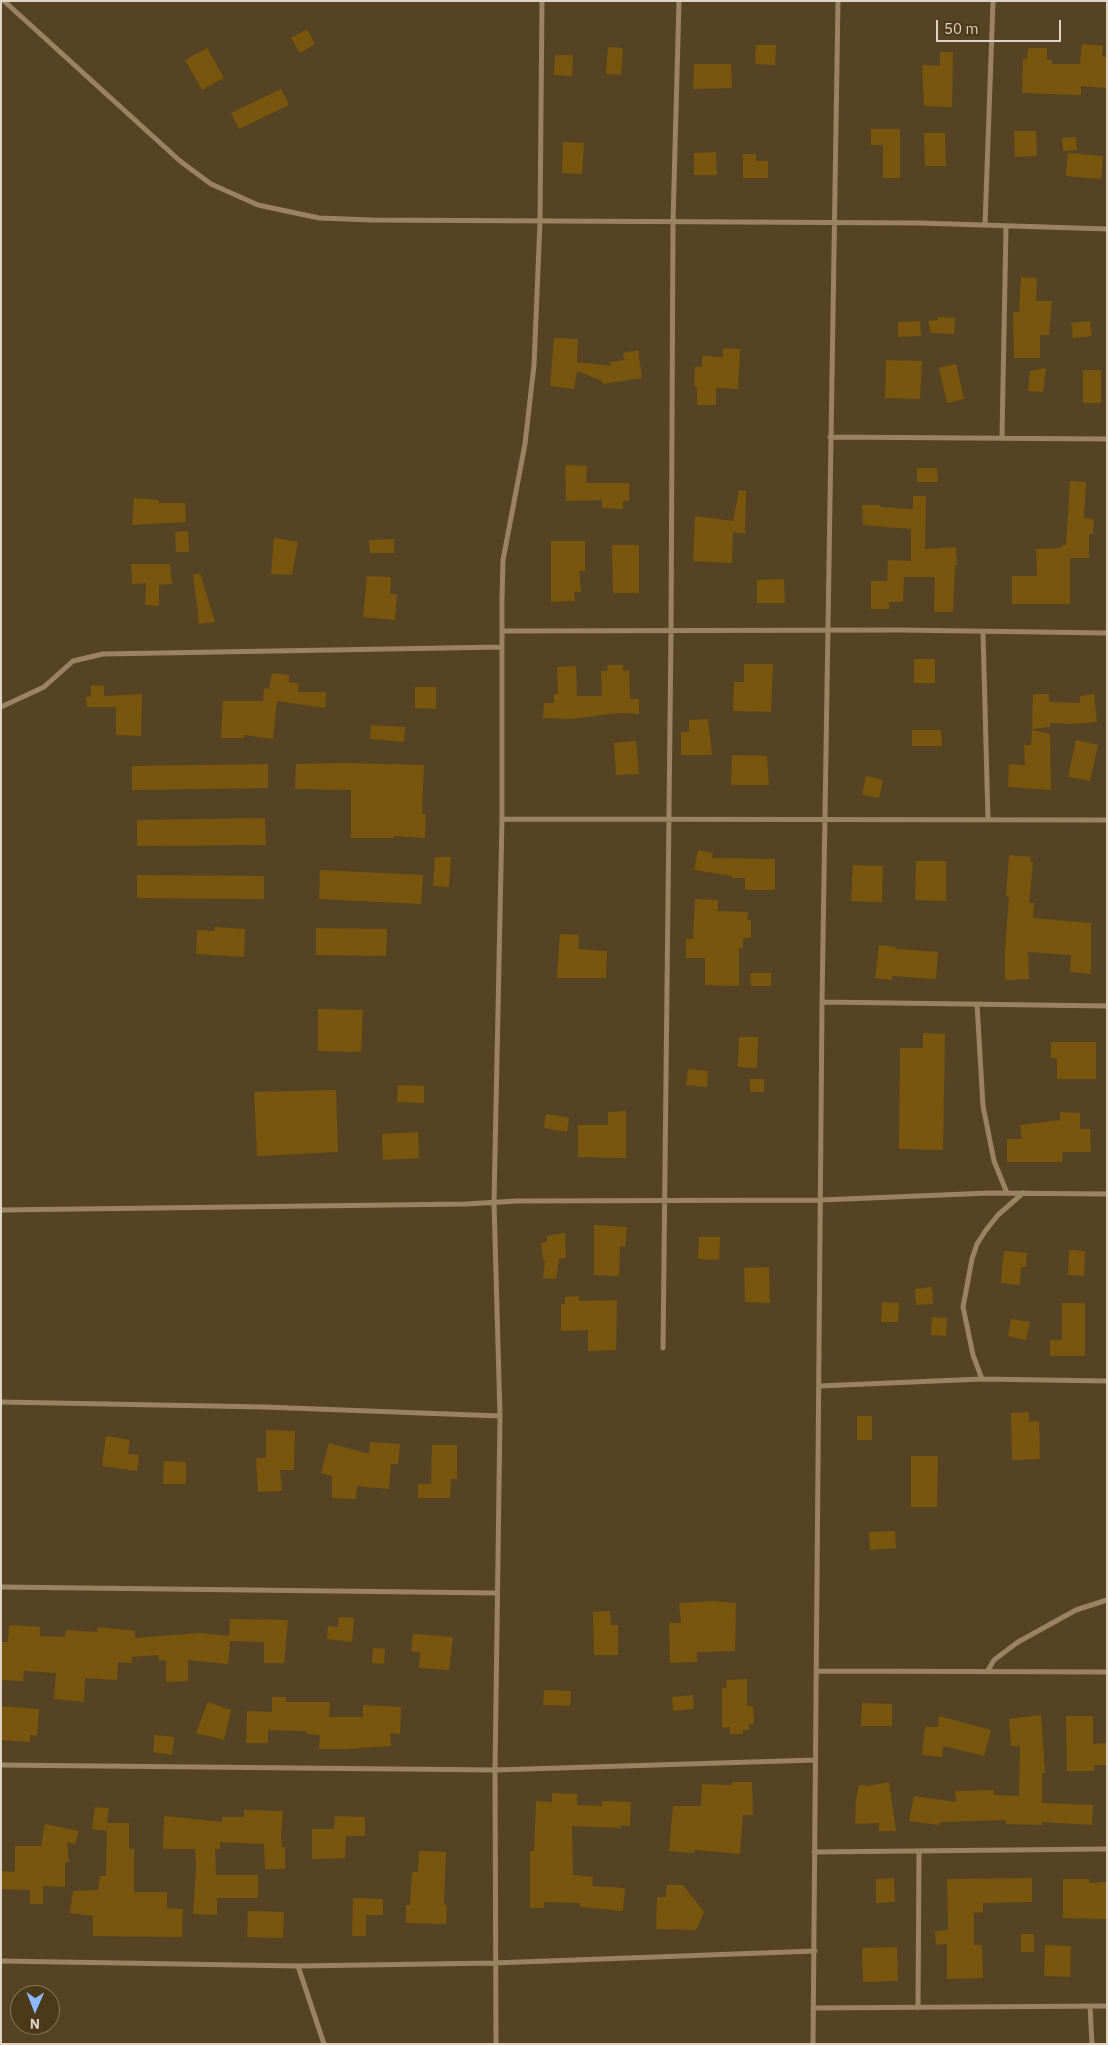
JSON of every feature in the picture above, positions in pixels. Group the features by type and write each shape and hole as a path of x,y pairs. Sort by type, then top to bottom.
{"street":[{"path":"4,1 180,161 211,184 258,205 319,218 540,222 985,225 1107,229"},
{"path":"496,2044 494,1770 500,1416 494,1202 502,819 503,560 525,444 534,365 540,222 542,1"},
{"path":"663,1348 670,820 673,222 679,1"},
{"path":"813,2044 822,1002 838,1"},
{"path":"985,225 993,1"},
{"path":"1002,437 1006,227"},
{"path":"830,438 1002,437 1107,439"},
{"path":"502,631 1107,633"},
{"path":"983,632 988,819"},
{"path":"1,707 44,687 72,661 103,654 502,647"},
{"path":"502,819 1107,820"},
{"path":"822,1002 1107,1006"},
{"path":"977,1004 983,1106 994,1161 1007,1193"},
{"path":"1,1210 466,1204 494,1202 820,1200 1007,1193 1107,1194"},
{"path":"982,1380 973,1355 963,1307 972,1259 977,1244 986,1230 998,1216 1023,1194"},
{"path":"819,1386 982,1380 1107,1381"},
{"path":"1,1402 129,1406 264,1407 500,1416"},
{"path":"1,1587 497,1592"},
{"path":"987,1672 994,1660 1018,1642 1076,1610 1107,1600"},
{"path":"817,1671 1107,1672"},
{"path":"1,1765 494,1770 815,1760"},
{"path":"814,1852 1107,1849"},
{"path":"918,2008 919,1851"},
{"path":"1,1961 298,1966 494,1963 815,1951"},
{"path":"298,1966 324,2044"},
{"path":"1090,2006 1092,2044"},
{"path":"813,2008 1107,2006"}],"building":[{"path":"307,29 315,44 300,53 291,38"},
{"path":"1082,44 1103,46 1102,56 1107,57 1106,88 1081,86 1081,95 1022,93 1023,59 1027,59 1028,48 1047,48 1047,60 1052,60 1052,64 1080,64"},
{"path":"756,45 776,45 775,65 755,64"},
{"path":"608,47 623,48 621,75 606,74"},
{"path":"207,48 224,78 202,90 185,60"},
{"path":"940,52 953,52 952,107 924,106 922,65 940,66"},
{"path":"555,55 573,55 572,76 554,75"},
{"path":"694,64 731,64 732,88 693,89"},
{"path":"281,89 289,105 239,129 231,113"},
{"path":"871,129 900,129 900,178 883,178 883,145 871,145"},
{"path":"1014,131 1036,131 1037,156 1015,157"},
{"path":"924,133 945,133 946,166 925,166"},
{"path":"1076,137 1077,150 1063,151 1062,138"},
{"path":"563,142 584,143 582,174 562,173"},
{"path":"716,152 717,175 694,175 694,153"},
{"path":"1068,153 1103,156 1101,179 1066,176"},
{"path":"743,154 756,154 756,161 768,161 768,178 743,178"},
{"path":"1021,277 1037,278 1036,301 1052,301 1049,335 1040,335 1040,358 1014,358 1013,312 1019,312"},
{"path":"938,317 955,318 954,334 931,333 928,321 938,320"},
{"path":"920,321 921,336 898,337 898,322"},
{"path":"1090,321 1092,336 1073,338 1071,323"},
{"path":"554,338 578,339 577,362 611,366 610,362 624,360 623,353 638,350 642,378 603,384 602,381 577,371 574,389 550,386"},
{"path":"723,348 740,349 738,389 716,388 716,405 697,405 697,387 694,386 695,367 702,367 702,356 723,357"},
{"path":"886,360 922,361 920,399 885,398"},
{"path":"956,364 964,399 947,403 939,368"},
{"path":"1046,368 1043,392 1028,391 1030,371"},
{"path":"1083,370 1101,370 1101,403 1083,403"},
{"path":"565,465 587,466 586,483 629,483 629,501 623,501 623,509 602,508 602,500 566,501"},
{"path":"917,468 937,468 938,482 917,482"},
{"path":"1070,481 1086,482 1084,518 1094,519 1093,534 1089,534 1089,558 1070,558 1070,604 1012,604 1012,576 1037,576 1036,549 1061,548 1061,545 1066,545"},
{"path":"739,490 746,491 745,534 733,532 732,563 693,561 695,516 733,521"},
{"path":"913,496 926,496 925,549 956,547 957,565 955,565 953,612 934,612 935,577 904,577 903,602 889,602 889,609 871,609 871,581 887,581 888,560 911,561 911,529 863,525 862,505 913,509"},
{"path":"134,498 159,500 159,503 185,503 186,522 132,525"},
{"path":"188,531 189,552 176,552 175,532"},
{"path":"274,538 298,542 292,575 271,574"},
{"path":"394,539 394,553 370,553 369,540"},
{"path":"551,541 585,541 585,571 579,571 581,592 574,592 575,601 551,602"},
{"path":"612,545 639,545 639,593 613,593"},
{"path":"131,564 170,564 172,584 159,585 159,606 145,605 146,583 132,584"},
{"path":"200,573 215,622 199,624 193,575"},
{"path":"367,576 391,577 390,594 397,594 395,620 363,617"},
{"path":"784,579 785,603 757,603 757,580"},
{"path":"914,659 935,659 935,683 914,683"},
{"path":"744,664 773,664 771,712 733,711 734,682 744,682"},
{"path":"607,665 623,665 623,671 629,670 630,699 639,699 639,714 617,713 572,719 543,718 544,703 554,703 554,694 558,694 557,667 576,666 577,696 602,696 601,671 608,671"},
{"path":"272,673 289,675 289,682 299,684 298,692 326,692 325,708 277,701 273,739 244,735 244,738 221,738 223,701 263,701 264,688 269,689"},
{"path":"91,685 104,686 104,696 142,694 141,736 116,735 116,707 87,707 86,697 91,696"},
{"path":"415,687 436,687 436,709 415,708"},
{"path":"1033,694 1049,694 1049,702 1080,703 1080,696 1094,694 1097,722 1074,724 1050,723 1050,727 1032,729"},
{"path":"708,719 712,755 681,755 681,732 689,732 689,720"},
{"path":"371,725 405,727 404,742 370,739"},
{"path":"912,730 941,730 942,746 912,746"},
{"path":"1032,730 1050,734 1051,790 1008,787 1009,764 1025,765 1024,745 1031,745"},
{"path":"1076,740 1098,745 1090,781 1068,777"},
{"path":"636,741 639,774 616,775 614,743"},
{"path":"732,755 767,756 769,785 731,785"},
{"path":"268,764 268,788 132,790 132,766"},
{"path":"296,764 424,765 422,814 426,814 425,838 394,836 394,838 351,838 351,790 295,789"},
{"path":"866,776 883,780 879,798 862,795"},
{"path":"265,818 266,845 137,846 137,820"},
{"path":"698,850 713,853 712,858 775,859 775,890 745,890 745,878 732,878 732,876 694,870"},
{"path":"1009,855 1031,857 1030,862 1033,862 1029,903 1034,903 1033,918 1091,923 1091,974 1070,972 1071,955 1028,952 1029,979 1005,980 1009,897 1006,896"},
{"path":"435,857 451,857 449,887 433,886"},
{"path":"916,861 946,861 946,901 915,900"},
{"path":"853,865 883,866 882,902 851,901"},
{"path":"320,870 423,875 421,904 319,899"},
{"path":"137,875 264,876 264,899 137,898"},
{"path":"695,899 718,900 718,911 748,912 747,920 751,920 751,938 743,938 743,948 739,948 739,986 705,985 705,958 686,958 686,939 693,939"},
{"path":"215,927 245,929 244,957 196,954 197,930 214,931"},
{"path":"316,928 387,929 386,956 316,955"},
{"path":"560,934 579,935 578,949 607,951 606,978 557,978"},
{"path":"879,945 896,947 896,949 938,952 936,979 892,976 892,980 875,978"},
{"path":"750,973 771,973 771,986 751,986"},
{"path":"318,1009 363,1010 361,1052 318,1051"},
{"path":"923,1033 945,1034 943,1150 899,1149 900,1048 923,1048"},
{"path":"739,1037 758,1037 757,1068 738,1067"},
{"path":"1051,1042 1096,1042 1096,1079 1057,1079 1057,1058 1051,1058"},
{"path":"688,1069 708,1071 707,1087 686,1085"},
{"path":"750,1079 764,1079 764,1092 750,1092"},
{"path":"398,1085 424,1086 424,1103 397,1102"},
{"path":"336,1090 338,1152 257,1156 254,1092"},
{"path":"626,1111 626,1158 578,1157 578,1125 608,1125 608,1112"},
{"path":"1060,1112 1080,1113 1080,1129 1090,1129 1091,1152 1063,1152 1062,1162 1007,1162 1007,1139 1022,1139 1020,1125 1060,1120"},
{"path":"546,1114 569,1118 567,1132 544,1128"},
{"path":"418,1132 419,1158 383,1160 382,1134"},
{"path":"594,1225 627,1227 625,1247 620,1246 619,1276 594,1275"},
{"path":"565,1233 566,1258 559,1259 556,1279 543,1278 545,1260 543,1260 541,1243 547,1242 547,1236"},
{"path":"699,1237 720,1237 719,1260 698,1259"},
{"path":"1069,1250 1085,1251 1084,1276 1068,1275"},
{"path":"1004,1251 1027,1253 1026,1267 1021,1267 1020,1285 1001,1283"},
{"path":"769,1267 770,1303 745,1302 744,1268"},
{"path":"932,1287 933,1304 916,1305 915,1289"},
{"path":"579,1296 579,1301 617,1300 616,1350 588,1351 588,1330 561,1331 561,1304 565,1304 565,1297"},
{"path":"882,1302 899,1303 898,1322 881,1322"},
{"path":"1062,1303 1085,1303 1085,1356 1050,1356 1050,1340 1062,1340"},
{"path":"932,1317 947,1318 946,1336 931,1335"},
{"path":"1011,1319 1030,1322 1026,1340 1008,1336"},
{"path":"1029,1412 1029,1422 1039,1421 1040,1459 1012,1460 1011,1413"},
{"path":"857,1416 872,1416 872,1440 857,1440"},
{"path":"266,1430 295,1431 294,1470 280,1470 282,1491 258,1492 256,1458 266,1458"},
{"path":"106,1436 130,1440 128,1454 139,1455 137,1471 102,1466"},
{"path":"370,1442 400,1444 398,1464 391,1464 389,1489 357,1486 356,1499 332,1498 332,1476 321,1473 329,1443 369,1454"},
{"path":"432,1445 457,1445 457,1479 451,1479 450,1498 418,1498 418,1484 431,1484"},
{"path":"911,1456 938,1456 937,1507 911,1507"},
{"path":"164,1461 186,1462 186,1484 163,1484"},
{"path":"895,1531 896,1548 870,1550 869,1532"},
{"path":"713,1601 736,1603 735,1651 697,1652 697,1662 670,1663 669,1623 681,1623 679,1603"},
{"path":"610,1611 611,1625 618,1625 618,1655 594,1655 593,1612"},
{"path":"339,1617 354,1618 352,1642 327,1639 328,1626 338,1627"},
{"path":"230,1619 288,1620 284,1663 264,1663 264,1642 230,1641 228,1664 188,1660 188,1681 166,1682 166,1660 159,1661 158,1655 132,1657 132,1663 118,1662 117,1680 85,1678 84,1702 54,1699 56,1673 24,1671 23,1681 1,1680 1,1642 8,1642 9,1625 40,1627 40,1636 65,1637 66,1630 97,1632 98,1627 135,1631 135,1638 200,1633 229,1636"},
{"path":"413,1635 453,1637 449,1670 419,1668 420,1652 411,1651"},
{"path":"373,1648 385,1649 384,1664 372,1663"},
{"path":"747,1679 747,1706 753,1706 754,1724 749,1724 749,1730 743,1730 743,1734 730,1734 730,1727 722,1728 722,1688 727,1688 726,1680"},
{"path":"544,1690 571,1691 570,1706 543,1705"},
{"path":"693,1695 694,1709 673,1711 672,1697"},
{"path":"272,1697 286,1697 286,1702 330,1702 329,1717 363,1717 363,1705 401,1707 400,1734 390,1733 391,1746 346,1749 319,1749 320,1735 307,1734 307,1731 268,1730 268,1743 246,1743 247,1711 272,1712"},
{"path":"208,1702 231,1710 224,1740 196,1733"},
{"path":"862,1703 892,1704 892,1726 861,1726"},
{"path":"1,1706 39,1709 37,1736 30,1735 30,1742 1,1740"},
{"path":"1041,1715 1045,1773 1042,1773 1042,1803 1093,1805 1092,1825 1042,1822 1042,1825 1006,1824 1006,1820 940,1822 939,1825 909,1821 914,1796 956,1802 955,1791 994,1790 994,1795 1019,1796 1020,1746 1011,1746 1009,1719"},
{"path":"939,1716 991,1730 984,1756 943,1746 942,1757 922,1755 925,1727 938,1727"},
{"path":"1066,1716 1093,1716 1093,1744 1107,1743 1107,1765 1094,1765 1094,1771 1067,1771"},
{"path":"155,1735 174,1737 172,1755 153,1752"},
{"path":"732,1782 752,1782 753,1815 743,1815 740,1854 694,1850 694,1853 669,1851 673,1806 701,1806 702,1784 732,1785"},
{"path":"889,1782 896,1831 879,1831 879,1823 855,1824 856,1799 859,1785 868,1786"},
{"path":"552,1793 577,1794 577,1805 602,1806 602,1801 631,1802 630,1826 621,1825 621,1828 572,1826 573,1875 593,1877 592,1886 625,1888 623,1911 580,1907 580,1903 544,1902 544,1908 530,1908 530,1851 534,1851 536,1801 552,1802"},
{"path":"95,1807 109,1808 106,1831 92,1829"},
{"path":"244,1810 283,1811 281,1836 282,1847 285,1847 285,1869 265,1869 264,1844 220,1842 220,1849 215,1849 216,1875 258,1875 258,1898 217,1898 217,1915 193,1914 196,1869 195,1849 163,1849 164,1816 222,1822 222,1817 244,1817"},
{"path":"335,1816 365,1817 365,1836 346,1836 345,1858 312,1859 312,1829 334,1829"},
{"path":"107,1823 129,1823 129,1849 134,1849 134,1892 167,1892 167,1908 183,1909 182,1937 93,1936 93,1916 70,1913 73,1891 98,1890 100,1876 106,1876"},
{"path":"45,1824 79,1831 75,1844 67,1842 69,1862 65,1863 65,1887 43,1886 43,1904 30,1904 30,1890 1,1889 1,1871 15,1872 15,1846 41,1846"},
{"path":"419,1851 446,1852 444,1904 447,1905 446,1924 406,1923 406,1905 410,1905 412,1872 418,1872"},
{"path":"894,1878 895,1902 876,1903 876,1879"},
{"path":"1032,1878 1032,1902 983,1903 983,1912 974,1913 974,1945 982,1945 983,1978 947,1979 947,1944 936,1945 935,1931 948,1930 947,1879"},
{"path":"1063,1879 1089,1879 1089,1883 1107,1882 1107,1919 1063,1918"},
{"path":"667,1885 683,1885 704,1912 696,1930 656,1929 657,1897 666,1897"},
{"path":"353,1898 383,1899 383,1915 366,1915 366,1936 352,1936"},
{"path":"248,1911 284,1912 283,1938 247,1937"},
{"path":"1021,1934 1034,1934 1034,1952 1021,1952"},
{"path":"1045,1945 1071,1946 1070,1977 1044,1976"},
{"path":"897,1947 898,1981 863,1982 862,1948"}]}
